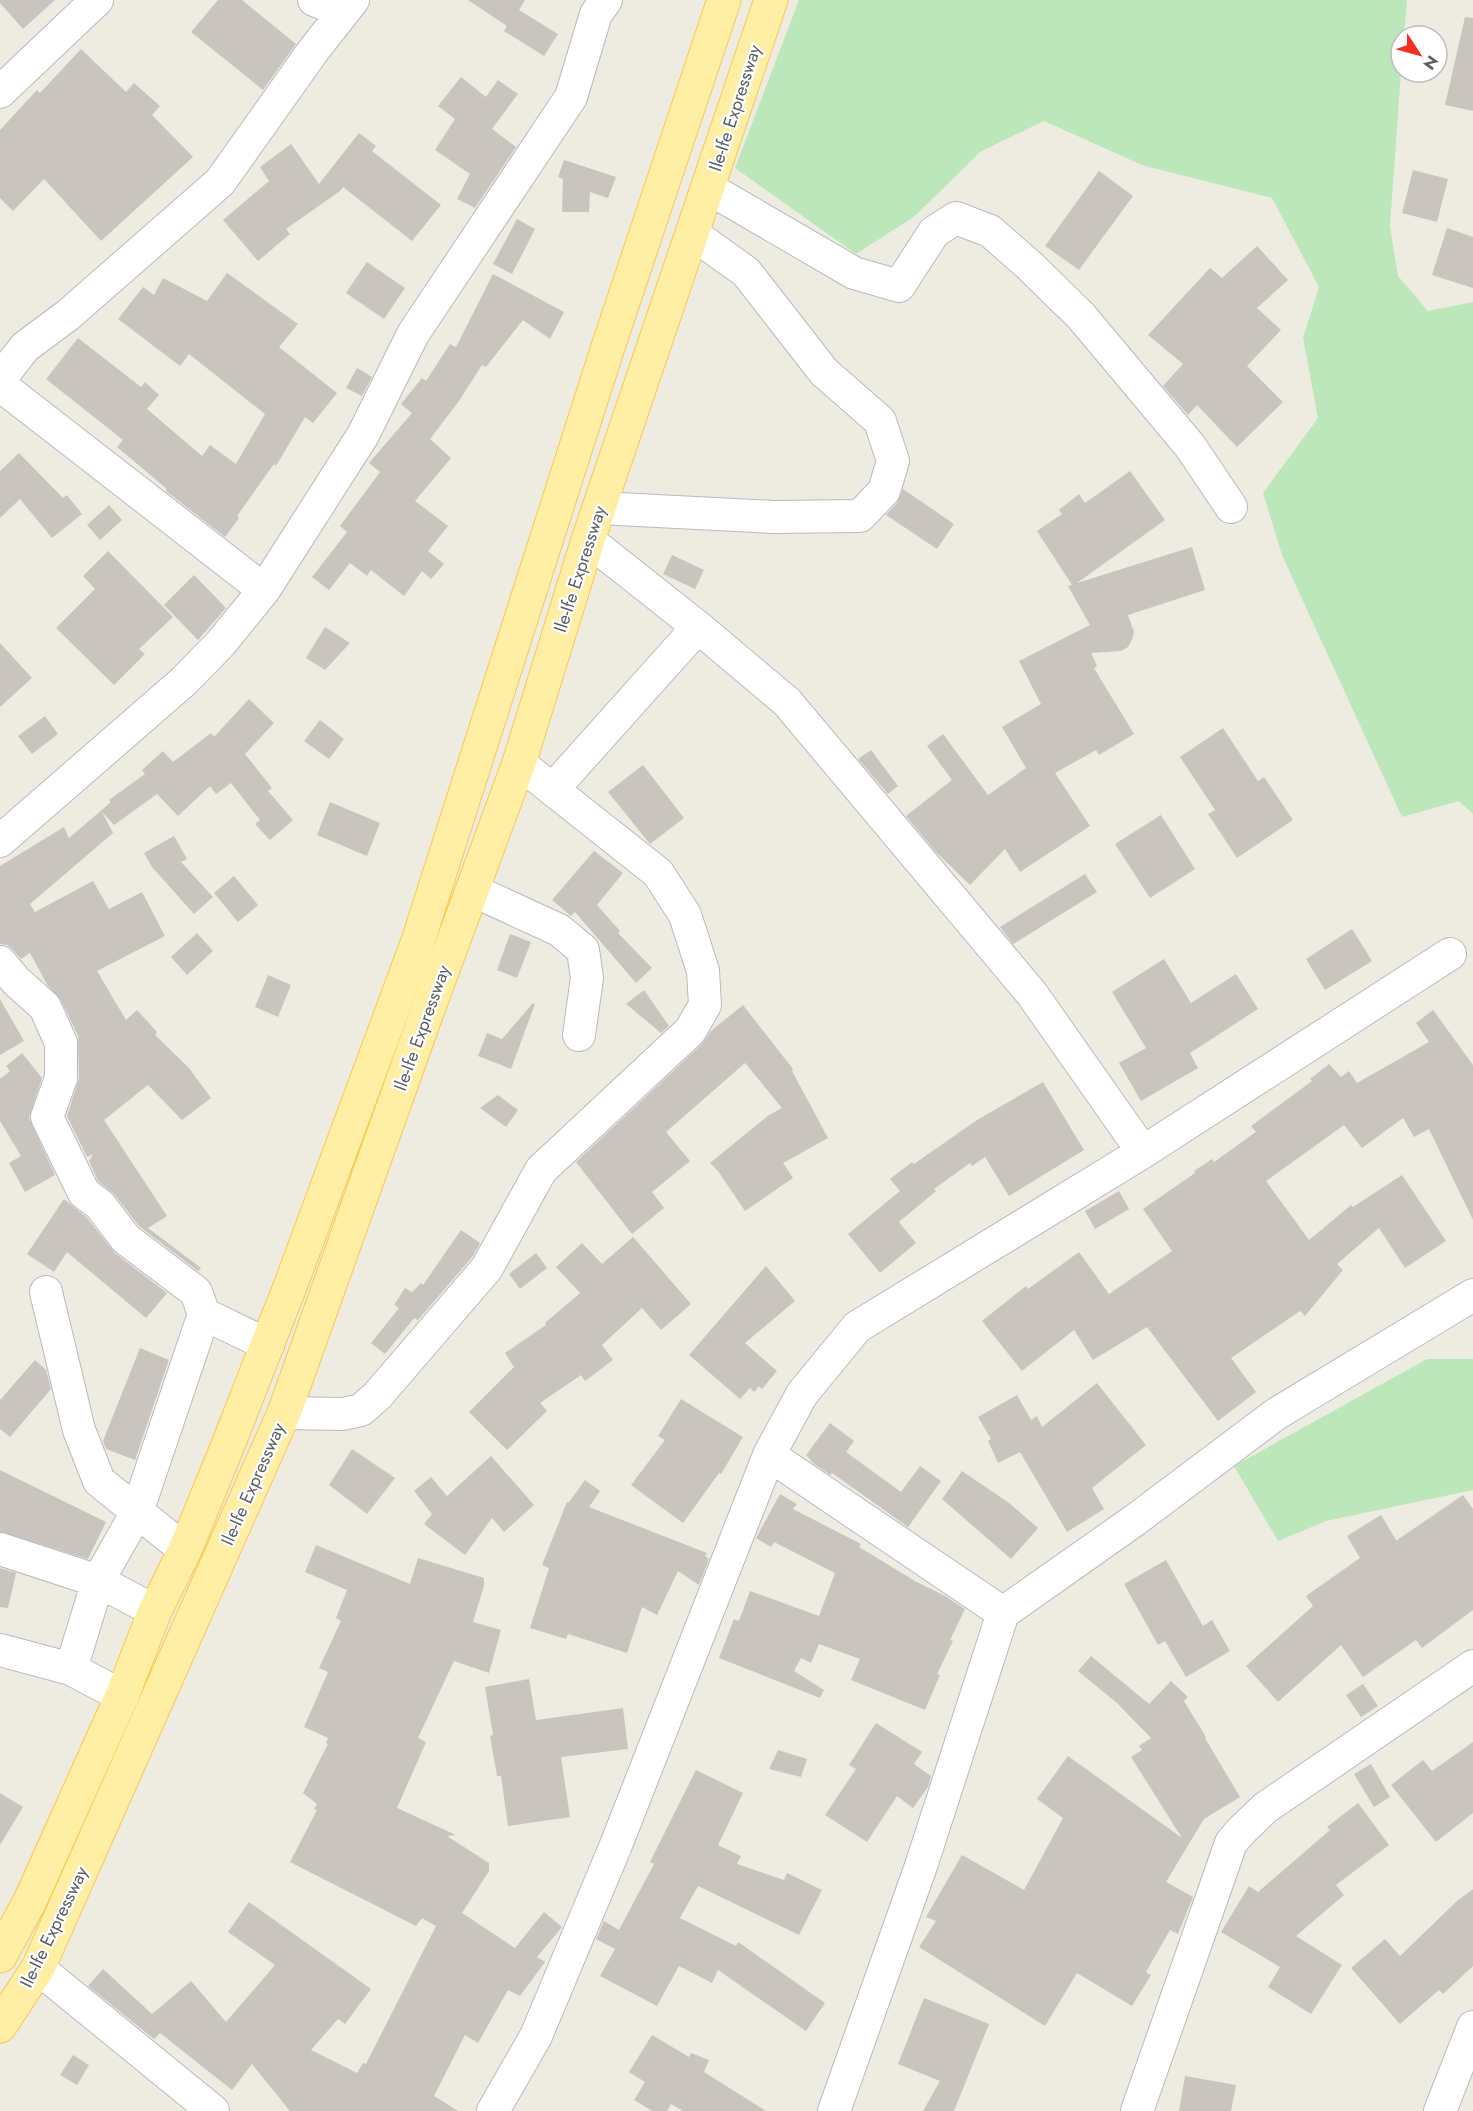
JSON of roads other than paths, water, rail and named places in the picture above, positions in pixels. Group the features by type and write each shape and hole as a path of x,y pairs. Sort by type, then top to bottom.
{"main road":[{"name":"Ile-Ife Expressway","path":"0,1956 30,1901 122,1696 155,1611 185,1550 268,1345 418,941 607,350 724,0"},
{"name":"Ile-Ife Expressway","path":"0,2026 38,1968 284,1413 519,763 588,540 771,0"},
{"path":"607,350 646,372"}],"street":[{"path":"0,92 97,0"},
{"path":"0,379 25,347 68,315 220,182 313,51 347,8 314,0"},
{"path":"0,841 184,681 221,643 264,590 363,435 413,334 571,97 595,5"},
{"path":"708,188 854,273 899,286 934,232 956,218 990,231 1081,316 1190,446 1231,507"},
{"path":"599,508 774,517 860,516 884,491 893,461 880,421 824,372 746,272 693,234"},
{"path":"0,385 264,590"},
{"path":"588,540 698,627 787,702 1032,994 1143,1152"},
{"path":"553,789 698,627"},
{"path":"284,1413 343,1414 362,1410 377,1396 487,1268 541,1170 690,1031 705,1005 703,971 685,915 658,873 519,763"},
{"path":"472,890 559,930 583,950 587,978 579,1035"},
{"path":"493,2111 537,2036 616,1845 769,1455 802,1394 857,1327 1143,1152 1450,954"},
{"path":"0,962 16,981 45,1007 61,1043 62,1078 47,1117 84,1193 100,1205 126,1239 196,1292 204,1314 137,1512 98,1581 71,1669"},
{"path":"46,1292 79,1430 99,1481 185,1550"},
{"path":"834,2111 921,1866 1003,1613 1135,1520 1276,1414 1473,1295"},
{"path":"204,1314 268,1345"},
{"path":"769,1455 1003,1613"},
{"path":"0,1549 98,1581 155,1611"},
{"path":"0,1650 71,1669 122,1696"},
{"path":"1137,2111 1231,1843 1265,1808 1473,1666"},
{"path":"38,1968 213,2111"},
{"path":"1440,2111 1473,2027"}]}
